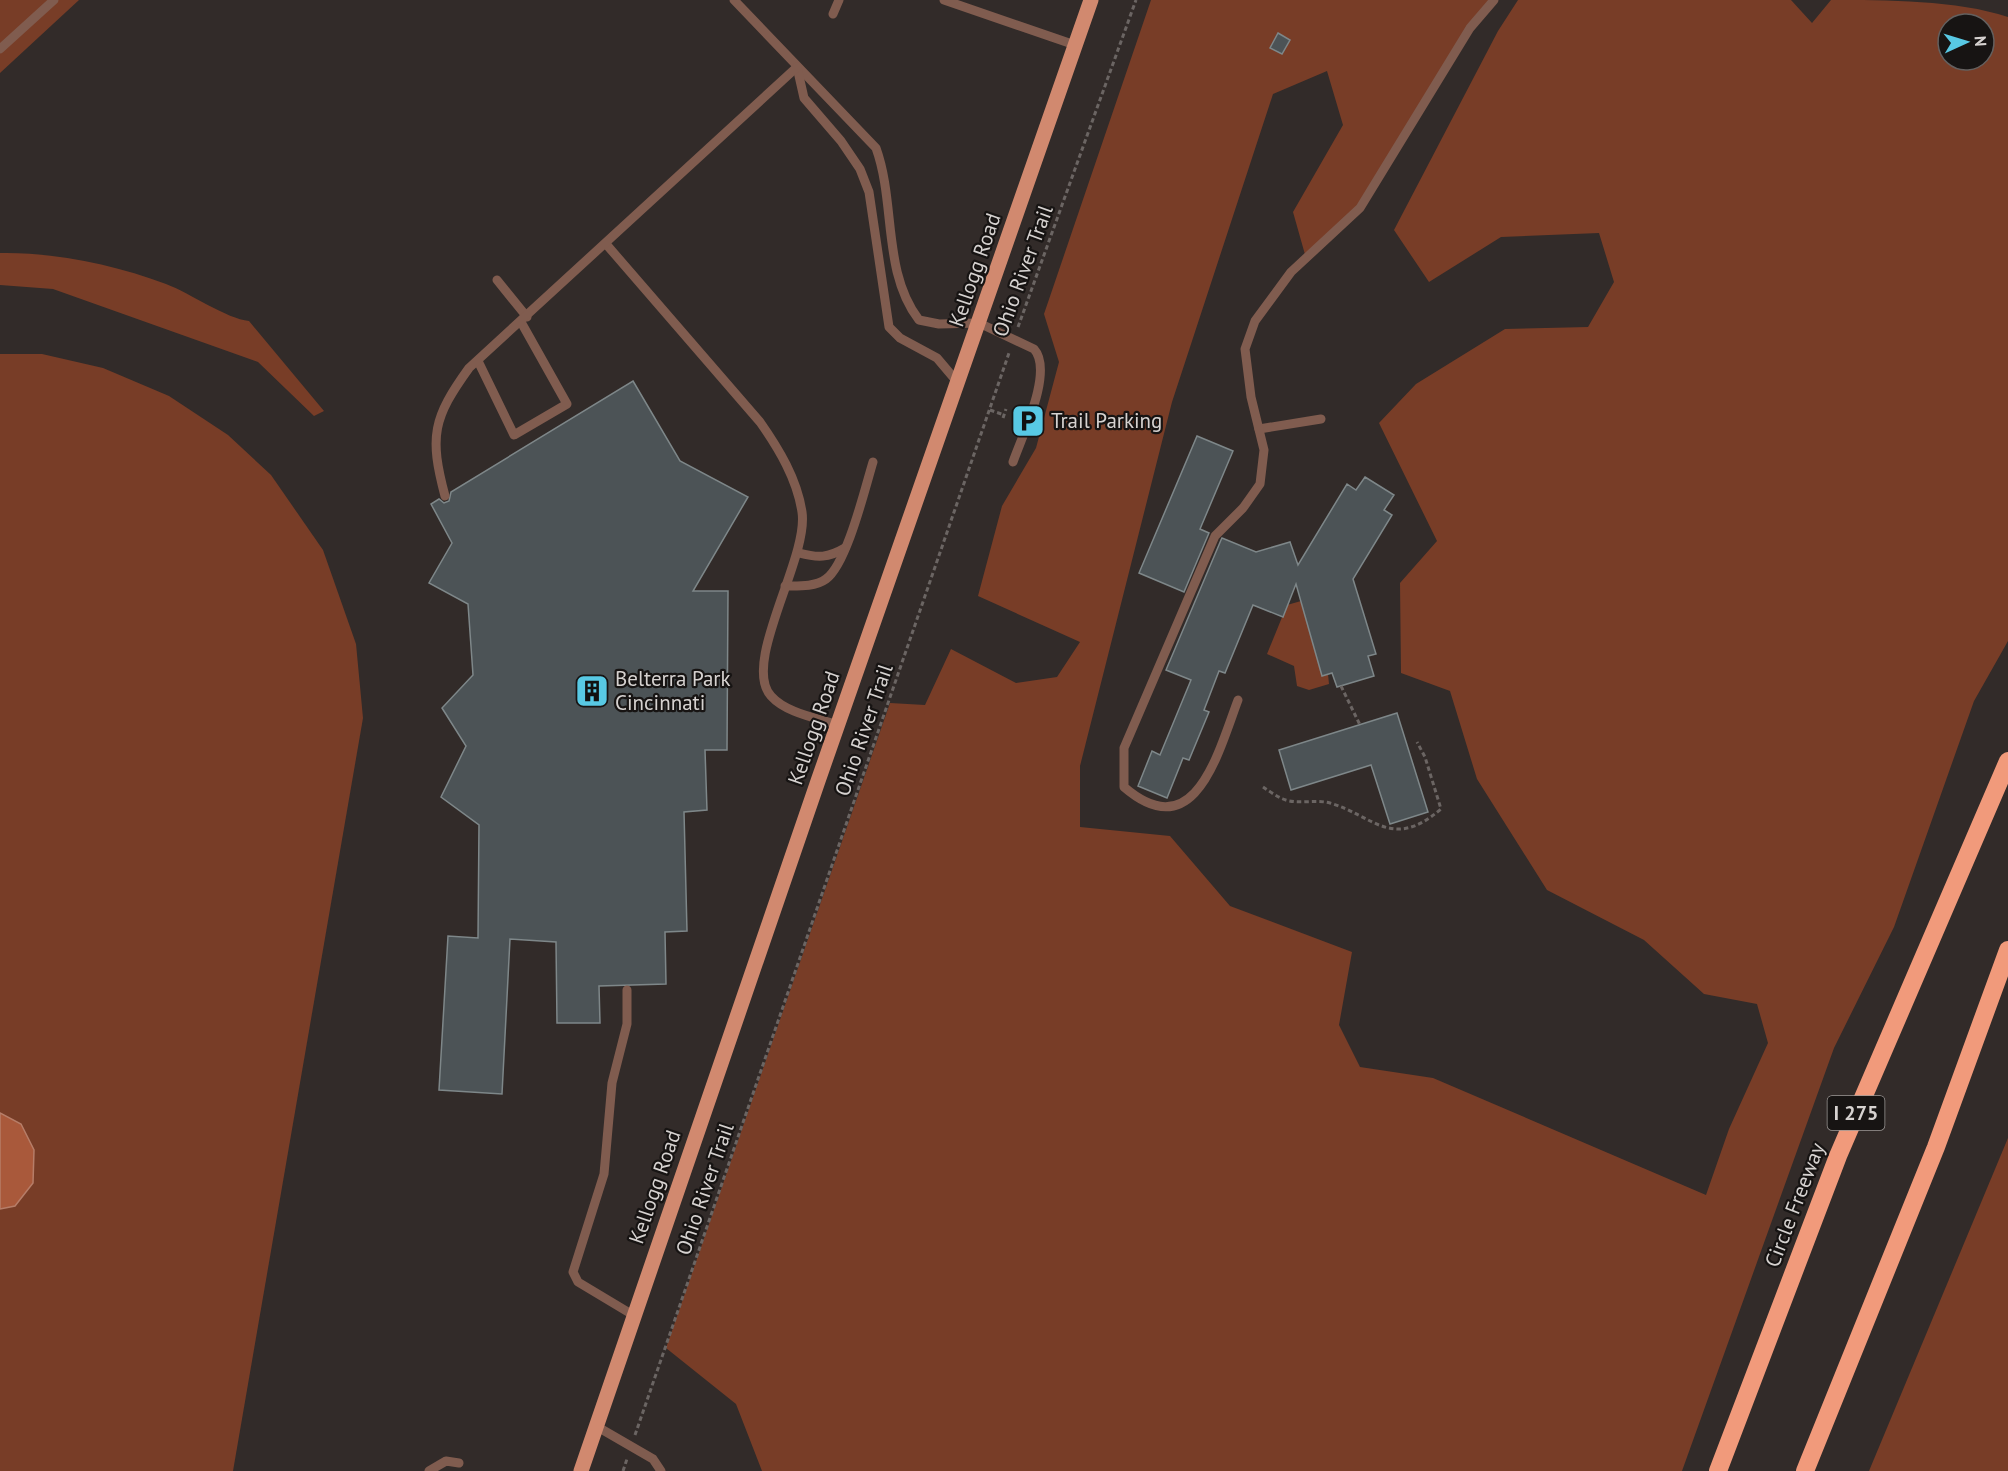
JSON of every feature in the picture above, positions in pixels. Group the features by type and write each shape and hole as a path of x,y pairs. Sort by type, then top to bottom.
{"highway":[{"name":"Circle Freeway","path":"1718,1471 1838,1156 2008,761"},
{"path":"1805,1471 1936,1147 2008,951"}],"main road":[{"name":"Kellogg Road","path":"581,1471 633,1315 1091,0"}],"lane":[{"path":"0,49 54,0"},
{"path":"734,0 876,148 885,172 896,268 906,304 919,320 939,324 979,323 1035,348 1042,364 1042,377 1013,462"},
{"path":"833,14 839,0"},
{"path":"944,0 1075,45"},
{"path":"1238,700 1211,770 1194,796 1174,806 1158,808 1137,798 1124,787 1124,748 1215,536 1242,508 1260,484 1264,450 1251,397 1245,349 1255,321 1291,272 1360,208 1470,28 1494,0"},
{"path":"445,496 435,460 436,431 445,401 478,361 798,67"},
{"path":"798,67 804,98 842,141 860,169 869,192 890,327 900,338 937,358 958,384"},
{"path":"606,244 760,422 779,449 795,485 802,513 799,553 785,586 768,640 764,681 770,695 781,704 838,724"},
{"path":"478,361 514,435 567,404 524,320 497,279"},
{"path":"1259,429 1322,419"},
{"path":"785,586 807,586 826,579 838,565 873,462"},
{"path":"799,553 815,558 830,557 845,548"},
{"path":"627,990 627,1024 612,1083 604,1174 573,1272 578,1282 633,1315"},
{"path":"596,1426 653,1459 661,1471"},
{"path":"429,1471 446,1461 459,1463"}],"path":[{"name":"Ohio River Trail","path":"623,1471 1013,340 1136,0"},
{"path":"990,410 1004,417 1006,409"},
{"path":"1341,686 1360,725"},
{"path":"1263,787 1284,800 1329,803 1368,822 1395,830 1428,820 1441,809 1425,757 1417,742"}],"shaded area":[{"path":"0,0 79,0 0,73"},
{"path":"1151,0 1494,0 1470,28 1360,208 1306,258 1293,212 1343,125 1327,71 1273,94 1172,402 1080,766 1080,827 1170,836 1230,906 1352,952 1339,1025 1360,1067 1433,1078 1706,1195 1729,1129 1768,1043 1757,1004 1704,994 1644,940 1547,890 1477,779 1450,691 1401,673 1400,583 1437,541 1379,423 1416,384 1505,329 1588,327 1614,282 1599,233 1501,237 1429,282 1394,230 1498,31 1518,0 1791,0 1812,23 1831,0 1944,4 1991,12 1936,12 1936,72 1996,72 1996,13 2008,17 2008,641 1974,701 1894,927 1834,1048 1682,1471 762,1471 736,1404 666,1348 890,703 925,705 951,649 1016,683 1057,677 1080,642 978,596 1002,506 1036,448 1059,362 1044,314"},
{"path":"0,253 63,257 126,271 176,288 230,316 249,321 324,411 314,416 258,362 53,289 0,285"},
{"path":"0,354 42,354 103,368 169,396 228,435 271,475 323,550 356,644 363,718 233,1471 0,1471"},
{"path":"1301,601 1322,676 1328,674 1329,684 1309,690 1297,686 1294,666 1267,654 1287,605"},
{"path":"0,1113 21,1124 34,1150 33,1183 15,1206 0,1209"},
{"path":"2008,1138 2008,1471 1869,1471"}],"building":[{"path":"1278,33 1290,40 1282,54 1270,48"},
{"name":"Belterra Park Cincinnati","path":"633,381 680,461 748,497 693,591 728,591 727,750 705,750 707,810 684,812 687,931 665,932 666,984 599,986 600,1023 557,1023 556,942 510,939 502,1094 439,1090 448,936 478,938 479,825 441,797 466,746 442,708 473,675 468,604 429,583 452,543 431,504 439,499 444,503 449,501 451,492"},
{"path":"1197,436 1233,451 1200,529 1209,533 1184,592 1139,573"},
{"path":"1365,477 1394,495 1384,510 1392,515 1353,579 1376,654 1368,656 1374,676 1337,687 1332,673 1322,676 1296,584 1283,617 1253,605 1225,673 1219,671 1204,710 1209,712 1189,760 1183,758 1167,798 1138,786 1152,751 1160,755 1191,680 1166,670 1222,538 1256,552 1290,542 1298,565 1347,484 1356,490"},
{"path":"1397,713 1428,812 1390,824 1371,765 1291,790 1279,750"}],"place":[{"name":"Trail Parking","path":"1028,421"},
{"name":"Belterra Park Cincinnati","path":"592,691"}]}
